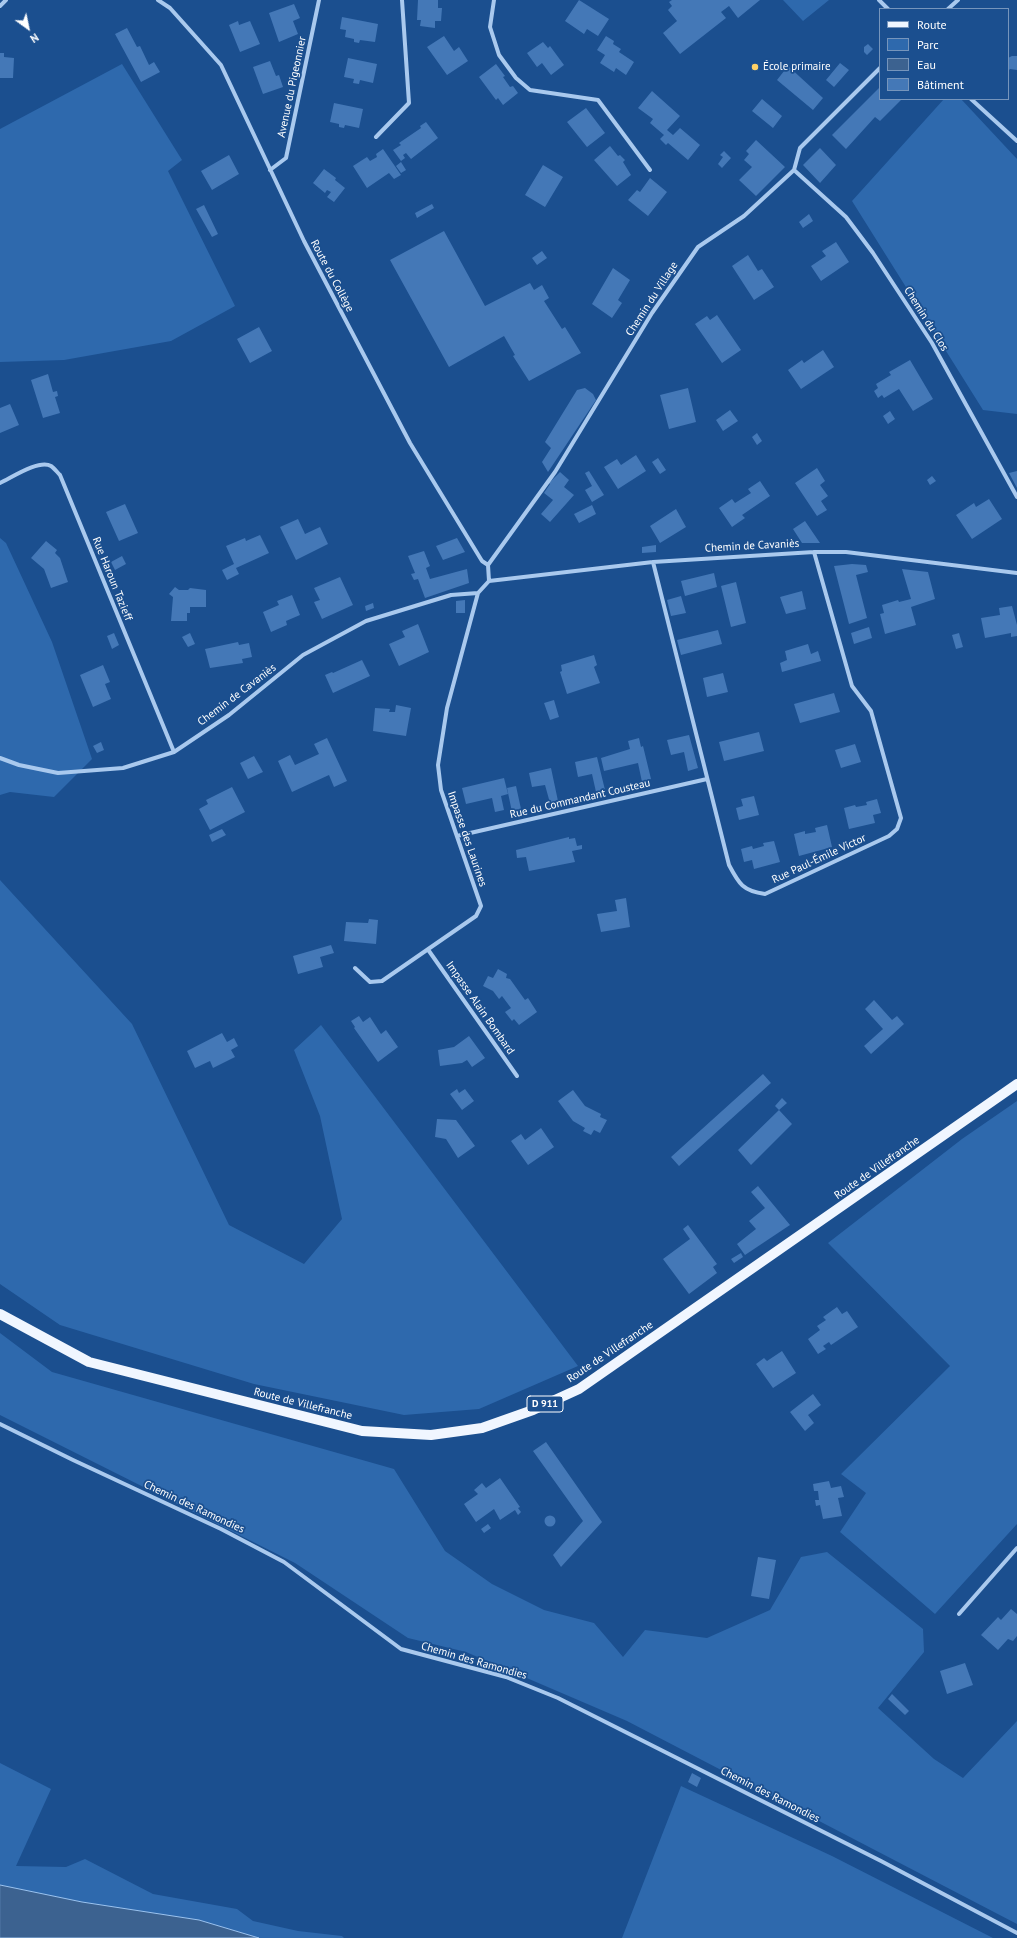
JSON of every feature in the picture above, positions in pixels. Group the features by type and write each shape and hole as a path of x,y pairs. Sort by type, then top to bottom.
{"main road":[{"name":"Route de Villefranche","path":"0,1314 89,1362 362,1431 430,1435 482,1428 532,1410 579,1389 1017,1084"}],"street":[{"path":"0,6 6,0"},
{"name":"Route du Collège","path":"158,0 170,8 221,65 304,241 410,443 482,561 488,565"},
{"name":"Avenue du Pigeonnier","path":"270,170 286,158 319,0"},
{"path":"376,137 409,103 402,0"},
{"path":"494,0 490,27 499,55 516,78 530,90 598,100 650,170"},
{"path":"879,0 887,8"},
{"path":"949,8 958,0"},
{"path":"794,170 800,148 879,69"},
{"path":"972,100 1017,141"},
{"name":"Chemin du Clos","path":"794,170 846,217 873,254 932,344 1017,496"},
{"name":"Chemin du Village","path":"488,565 555,472 652,313 698,247 744,216 794,170"},
{"name":"Rue Haroun Tazieff","path":"0,483 32,467 43,464 50,465 60,475 174,752"},
{"name":"Chemin de Cavaniès","path":"489,581 653,562 814,552 846,552 1017,573"},
{"name":"Rue Paul-Émile Victor","path":"653,562 729,864 739,883 750,892 765,894 889,836 897,829 901,818 871,711 852,686 814,552"},
{"path":"488,565 489,581"},
{"name":"Impasse des Laurines","path":"355,968 370,982 382,981 429,951 476,916 481,906 440,790 438,765 448,708 478,593 489,581"},
{"name":"Chemin de Cavaniès","path":"0,758 19,765 58,773 123,768 174,752 229,715 303,655 366,621 451,595 478,593"},
{"name":"Rue du Commandant Cousteau","path":"457,836 707,779"},
{"name":"Impasse Alain Bombard","path":"429,951 518,1076"},
{"name":"Chemin des Ramondies","path":"0,1424 221,1529 284,1562 401,1649 506,1677 558,1698 881,1861 1017,1933"},
{"path":"959,1614 1017,1548"}],"green space":[{"path":"783,0 829,0 803,21"},
{"path":"122,64 182,160 168,171 235,306 171,341 64,360 0,362 0,129"},
{"path":"943,100 962,100 1017,159 1017,414 983,410 852,201"},
{"path":"0,538 6,543 52,642 92,759 54,797 10,792 0,795"},
{"path":"0,880 132,1024 229,1225 304,1264 342,1219 320,1116 294,1050 321,1025 578,1366 479,1409 404,1415 254,1384 60,1325 0,1284"},
{"path":"1017,1101 1017,1524 935,1614 840,1532 866,1493 841,1474 950,1366 828,1243 962,1139"},
{"path":"0,1333 52,1372 394,1469 445,1551 492,1584 544,1610 594,1623 623,1657 645,1630 707,1638 770,1610 801,1557 827,1552 923,1629 924,1652 878,1708 934,1759 963,1778 1017,1721 1017,1924 627,1721 466,1652 408,1638 295,1563 0,1415"},
{"path":"0,1763 51,1789 16,1866 66,1867 85,1859 153,1894 237,1909 253,1921 298,1931 342,1936 344,1938 259,1938 199,1920 82,1902 0,1885"},
{"path":"681,1786 832,1856 993,1938 622,1938"}],"water":[{"path":"0,1885 82,1902 199,1920 259,1938 0,1938"}],"building":[{"path":"418,0 438,0 438,8 442,8 441,21 435,21 435,28 420,26 421,20 417,20"},
{"path":"579,0 609,19 598,36 587,29 584,34 565,21"},
{"path":"672,0 760,0 738,18 729,6 721,12 726,18 680,54 663,33 677,21 668,10 672,6 669,2"},
{"path":"294,4 300,18 293,21 298,34 279,42 269,13"},
{"path":"342,17 378,24 375,42 360,40 359,43 354,42 354,39 345,37 346,30 340,29"},
{"path":"238,21 239,25 250,21 260,44 240,52 229,25"},
{"path":"127,28 137,47 140,46 149,65 154,62 160,72 141,82 115,34"},
{"path":"444,36 454,51 459,47 468,61 447,75 427,47"},
{"path":"606,36 614,41 613,44 621,49 619,52 634,62 626,75 616,68 614,72 600,63 605,55 597,50"},
{"path":"543,42 548,48 550,46 564,65 551,75 542,63 537,67 527,53"},
{"path":"868,44 873,49 867,55 864,52 864,47"},
{"path":"0,53 4,53 4,57 14,58 13,78 0,78"},
{"path":"1017,56 1017,70 1009,70 1009,58"},
{"path":"348,58 377,64 373,83 360,80 359,84 353,83 354,79 344,77"},
{"path":"270,61 276,76 279,75 283,87 263,94 253,67"},
{"path":"840,63 849,70 834,87 826,80"},
{"path":"496,64 505,76 503,77 510,87 513,86 518,93 503,105 498,98 496,100 479,77"},
{"path":"788,66 823,98 813,110 777,80"},
{"path":"879,88 879,100 901,100 880,121 875,117 846,149 832,135"},
{"path":"652,91 680,116 667,130 673,135 680,128 700,145 688,160 668,143 666,145 660,139 664,135 650,123 653,119 638,108"},
{"path":"762,99 782,116 773,128 752,111"},
{"path":"334,103 363,109 359,128 345,125 344,128 339,127 339,124 330,122"},
{"path":"586,108 605,133 587,147 567,122"},
{"path":"426,122 438,138 411,159 406,153 403,155 405,158 401,161 393,150 401,145 399,143 421,128 420,126"},
{"path":"756,140 785,167 756,196 739,180 752,167 744,160 749,154 746,151"},
{"path":"610,146 618,156 620,155 625,160 623,162 631,175 617,186 594,160"},
{"path":"820,148 836,165 820,183 803,165"},
{"path":"383,149 401,175 394,179 389,173 367,188 353,166 367,157 370,161 377,157 376,154"},
{"path":"724,151 731,158 722,168 718,164 723,157 720,155"},
{"path":"229,155 239,174 212,190 201,171"},
{"path":"401,162 406,170 401,173 396,166"},
{"path":"543,165 563,177 545,207 525,195"},
{"path":"324,169 336,178 335,180 345,188 334,202 327,197 331,192 327,190 325,193 313,183"},
{"path":"650,178 667,192 648,216 628,200 637,190 640,192"},
{"path":"432,204 434,208 417,218 415,213"},
{"path":"204,205 218,234 212,237 196,209"},
{"path":"809,214 813,221 803,228 799,222"},
{"path":"444,231 485,306 530,283 534,290 542,285 549,298 544,301 562,329 565,327 581,353 529,381 513,356 515,355 504,336 449,367 390,260"},
{"path":"836,242 849,262 821,281 811,266 826,256 822,251"},
{"path":"542,251 547,258 537,265 532,258"},
{"path":"748,255 758,271 762,269 774,287 754,300 732,266"},
{"path":"613,268 630,280 618,300 622,303 612,318 592,304"},
{"path":"717,315 741,350 722,363 695,324 707,316 710,320"},
{"path":"259,327 272,351 250,363 237,339"},
{"path":"823,350 834,367 801,389 788,370 802,360 804,363"},
{"path":"910,360 933,399 913,411 899,389 884,398 882,395 878,398 874,391 878,388 876,384 891,375 889,372"},
{"path":"48,374 53,392 57,391 58,396 55,397 60,413 43,418 31,380"},
{"path":"585,388 593,394 596,400 548,472 542,462 551,448 545,442 577,390"},
{"path":"688,388 696,422 669,429 660,395"},
{"path":"10,404 19,425 0,433 0,408"},
{"path":"730,410 738,421 723,431 716,420"},
{"path":"890,411 895,419 888,424 883,416"},
{"path":"757,433 762,441 757,445 752,437"},
{"path":"636,455 646,471 618,489 604,467 617,459 621,465"},
{"path":"658,458 666,470 660,474 652,462"},
{"path":"817,468 825,481 820,485 828,496 821,501 827,510 817,516 795,483"},
{"path":"589,471 604,495 592,502 585,490 592,486 585,473"},
{"path":"1017,471 1017,488 1009,473"},
{"path":"560,472 569,480 564,487 574,495 550,522 541,514 553,500 544,493 550,484 549,483"},
{"path":"932,476 936,481 930,485 927,480"},
{"path":"760,481 770,496 742,515 745,518 732,527 719,508 732,499 735,503 751,493 748,489"},
{"path":"989,499 1002,519 972,539 956,515 974,503 976,507"},
{"path":"125,504 138,533 119,541 106,512"},
{"path":"592,505 596,514 579,523 574,514"},
{"path":"676,509 686,527 660,543 650,526"},
{"path":"298,519 305,534 320,527 328,544 296,560 280,527"},
{"path":"805,521 820,543 802,543 793,529"},
{"path":"260,535 269,553 236,568 239,574 227,580 222,570 234,564 226,546 245,538 246,541"},
{"path":"457,538 465,552 443,560 436,546"},
{"path":"46,541 57,550 55,553 60,558 68,582 51,588 44,569 31,558"},
{"path":"656,545 656,552 642,553 642,547"},
{"path":"424,551 430,566 426,568 430,579 467,569 469,583 425,598 418,579 414,580 411,574 415,573 408,556"},
{"path":"122,556 126,564 115,570 111,562"},
{"path":"852,564 866,565 868,572 856,575 867,618 849,624 834,566"},
{"path":"902,569 928,572 935,599 911,607 916,625 885,634 880,614 884,613 882,605 898,600 899,602 911,599"},
{"path":"714,573 717,587 685,596 681,581"},
{"path":"340,577 353,605 322,619 314,602 320,600 314,588"},
{"path":"736,582 746,623 731,627 721,586"},
{"path":"175,587 179,590 188,590 190,588 206,590 206,607 190,607 190,613 187,613 187,621 171,621 173,597 169,594"},
{"path":"802,591 806,609 786,614 780,597"},
{"path":"292,595 300,615 286,621 287,625 271,632 263,612 279,605 277,601"},
{"path":"681,596 686,613 671,616 667,600"},
{"path":"465,600 465,613 456,613 456,601"},
{"path":"373,603 374,608 366,611 365,606"},
{"path":"1012,606 1017,625 1017,636 1011,637 1011,633 985,638 981,618 1000,615 999,608"},
{"path":"418,624 429,652 399,666 389,644 405,637 402,631"},
{"path":"869,627 872,638 854,644 851,633"},
{"path":"718,630 722,644 681,655 677,640"},
{"path":"114,633 119,645 112,649 107,636"},
{"path":"190,633 195,644 188,647 182,637"},
{"path":"959,633 963,647 956,649 952,635"},
{"path":"238,642 239,645 249,643 252,657 242,659 243,663 210,668 205,649"},
{"path":"808,644 811,654 818,651 821,661 782,672 780,663 787,660 785,651"},
{"path":"594,655 597,665 594,667 600,683 567,694 560,672 562,671 561,665"},
{"path":"362,660 370,676 333,693 325,675"},
{"path":"103,665 110,682 105,684 111,699 93,707 80,675"},
{"path":"723,673 728,692 707,697 703,678"},
{"path":"834,693 840,712 800,723 794,704"},
{"path":"554,700 559,717 550,720 544,703"},
{"path":"396,705 411,708 406,736 373,731 375,708 390,709 389,712 395,712"},
{"path":"759,732 764,751 724,761 719,742"},
{"path":"689,735 698,768 688,771 684,752 671,755 667,740"},
{"path":"327,738 347,781 334,787 329,775 292,792 278,761 290,755 295,765 319,754 314,744"},
{"path":"639,738 641,747 643,746 651,779 642,782 638,763 604,771 601,758 630,749 628,741"},
{"path":"101,742 104,750 97,753 93,746"},
{"path":"855,744 861,762 841,768 835,750"},
{"path":"254,756 263,772 248,779 240,763"},
{"path":"597,757 605,790 596,792 592,774 578,777 575,762"},
{"path":"551,768 558,801 550,803 545,785 532,787 529,773"},
{"path":"504,778 508,794 501,796 504,810 495,812 492,798 466,804 462,788"},
{"path":"516,786 521,809 512,812 507,788"},
{"path":"232,787 245,812 210,830 199,809 208,804 206,800"},
{"path":"754,796 759,815 739,820 736,808 743,806 741,799"},
{"path":"877,799 881,813 873,815 875,823 849,829 844,808 855,805 856,807 867,805 866,802"},
{"path":"827,825 832,847 799,856 794,834 805,831 805,834 816,832 815,828"},
{"path":"222,829 226,835 212,842 209,835"},
{"path":"569,837 569,839 575,838 577,846 582,845 582,849 572,851 575,862 529,871 526,857 517,858 516,850"},
{"path":"774,841 780,862 754,869 752,860 744,862 741,849 752,846 753,849 764,846 763,843"},
{"path":"626,898 630,927 601,932 597,914 617,911 615,900"},
{"path":"369,919 378,920 376,944 344,941 346,922 368,923"},
{"path":"331,945 334,953 320,957 323,967 298,974 293,956"},
{"path":"498,969 507,974 506,978 510,979 525,1000 528,998 537,1012 519,1025 514,1019 512,1021 505,1012 511,1008 502,996 499,999 493,991 483,986 488,976 493,978"},
{"path":"874,1000 892,1020 897,1016 904,1024 871,1054 864,1046 883,1029 865,1009"},
{"path":"359,1016 363,1022 370,1017 381,1034 386,1030 398,1047 378,1062 354,1028 355,1027 351,1021"},
{"path":"222,1033 227,1042 234,1038 238,1046 231,1050 235,1057 213,1068 210,1061 195,1068 187,1051"},
{"path":"469,1036 485,1058 472,1067 467,1060 462,1063 440,1066 438,1050 454,1047"},
{"path":"763,1074 771,1083 679,1166 671,1157"},
{"path":"457,1089 459,1093 465,1089 474,1101 462,1110 450,1094"},
{"path":"573,1090 585,1106 601,1114 600,1117 607,1120 600,1133 594,1130 591,1135 583,1131 585,1128 573,1121 558,1101"},
{"path":"782,1098 787,1103 779,1110 775,1106"},
{"path":"779,1110 792,1124 751,1165 738,1150"},
{"path":"437,1119 456,1120 475,1146 458,1158 446,1139 435,1137"},
{"path":"541,1128 554,1147 528,1165 511,1141 521,1134 525,1140"},
{"path":"758,1186 790,1225 745,1255 737,1244 756,1229 749,1221 765,1208 751,1192"},
{"path":"688,1225 717,1264 713,1267 717,1273 689,1294 663,1259 690,1239 683,1229"},
{"path":"741,1253 743,1257 734,1263 731,1259"},
{"path":"837,1307 842,1314 847,1311 858,1327 831,1345 829,1342 823,1346 826,1349 818,1354 808,1339 820,1330 817,1326 826,1320 823,1317"},
{"path":"782,1351 796,1373 773,1388 756,1364 764,1358 767,1361"},
{"path":"813,1394 821,1405 808,1415 814,1423 805,1431 790,1412"},
{"path":"546,1442 602,1522 561,1567 553,1555 583,1521 533,1451"},
{"path":"500,1478 520,1507 518,1508 521,1512 518,1515 515,1510 500,1520 494,1509 476,1522 464,1504 478,1494 474,1490 482,1483 486,1488"},
{"path":"829,1481 831,1488 841,1486 844,1497 838,1498 842,1516 823,1519 820,1505 816,1506 815,1500 819,1500 818,1491 814,1491 813,1484"},
{"path":"548,1516 552,1516 554,1517 554,1525 548,1526 545,1523 545,1519"},
{"path":"488,1524 491,1528 484,1533 481,1529"},
{"path":"758,1557 776,1560 769,1599 751,1596"},
{"path":"1011,1609 1017,1614 1017,1636 1013,1641 1008,1639 998,1650 981,1635 998,1617 1001,1620"},
{"path":"965,1663 973,1685 947,1694 940,1671"},
{"path":"892,1694 909,1711 905,1715 888,1699"},
{"path":"692,1773 701,1778 697,1787 688,1782"}],"place":[{"name":"École primaire","path":"755,67"}]}
